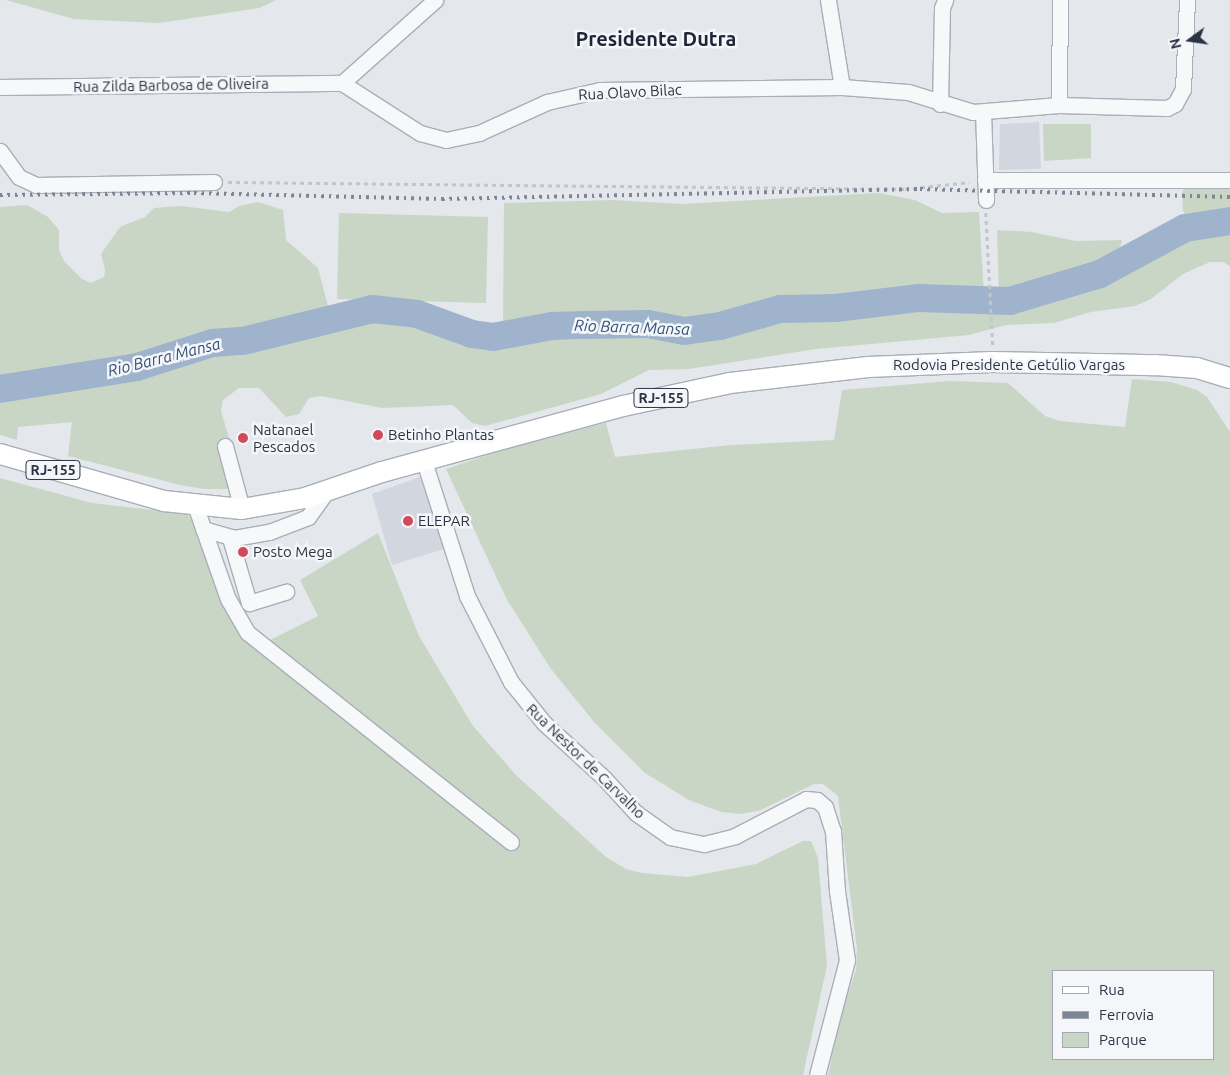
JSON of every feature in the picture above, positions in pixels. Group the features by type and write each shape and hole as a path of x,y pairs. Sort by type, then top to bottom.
{"main road":[{"name":"Rodovia Presidente Getúlio Vargas","path":"0,454 164,501 242,509 281,504 326,492 424,461 623,406 690,391 868,367 992,362 1155,365 1197,368 1230,378"}],"street":[{"path":"342,83 417,5 435,0"},
{"path":"828,0 829,21 842,87"},
{"path":"940,104 942,8 945,0"},
{"path":"1059,105 1060,0"},
{"name":"Rua Olavo Bilac","path":"342,83 420,133 446,140 479,133 547,102 582,92 842,87 908,92 940,104 983,112 1059,105 1167,108 1175,104 1183,89 1187,0"},
{"name":"Rua Zilda Barbosa de Oliveira","path":"0,87 342,83"},
{"path":"983,112 986,200"},
{"path":"0,151 19,176 36,184 214,182"},
{"path":"985,180 1230,180"},
{"path":"225,446 242,509"},
{"name":"Rua Nestor de Carvalho","path":"424,461 468,596 511,682 544,723 604,778 636,813 670,837 704,844 735,836 806,799 817,800 825,807 833,831 836,891 847,952 818,1075"},
{"path":"203,529 230,538 244,538 294,524 313,512 326,492"},
{"path":"195,505 228,599 248,633 511,842"},
{"path":"230,538 249,603 286,592"}],"path":[{"path":"214,182 905,189 985,180"},
{"path":"987,219 993,332"}],"shaded area":[{"path":"1039,122 1041,169 999,170 1000,124"},
{"name":"ELEPAR","path":"420,477 444,549 392,565 372,494"}],"green space":[{"path":"6,0 276,0 259,8 159,23 74,19"},
{"path":"1043,124 1091,124 1091,158 1044,161"},
{"path":"1230,184 1230,211 1197,221 1189,219 1183,211 1182,193 1185,186"},
{"path":"879,193 915,200 942,213 979,212 984,294 936,289 753,304 682,324 652,317 548,321 503,328 504,203 613,200 682,204"},
{"path":"258,202 283,210 286,240 318,268 329,310 138,361 34,378 0,377 0,207 27,205 48,217 59,230 59,250 64,261 82,279 91,283 104,277 105,270 101,254 120,227 145,217 154,208 181,206 229,212 239,206"},
{"path":"339,213 488,217 486,303 337,299"},
{"path":"1230,226 1230,266 1223,262 1210,262 1183,274 1151,299 1135,306 1091,312 1054,323 1006,325 969,335 816,349 689,369 649,370 601,394 485,426 472,423 453,405 382,408 321,396 309,398 299,414 286,417 259,388 239,388 223,400 221,411 244,489 204,489 180,485 68,456 72,422 18,427 17,440 0,435 0,394 130,373 214,351 356,321 375,319 421,323 439,328 462,344 500,348 512,347 552,333 588,329 648,332 680,338 724,331 783,313 819,317 927,304 996,307 1094,285 1161,243"},
{"path":"997,230 1031,232 1076,241 1122,240 1120,248 1146,237 1102,270 999,297"},
{"path":"1132,379 1171,382 1197,390 1207,397 1230,432 1230,1075 828,1075 840,1016 856,970 857,949 838,796 823,784 814,784 761,810 741,814 721,812 689,800 645,773 595,723 551,669 506,598 446,469 514,446 606,423 615,457 731,445 834,440 842,390 949,381 1008,383 1045,416 1060,421 1125,427"},
{"path":"0,478 92,503 187,514 192,519 240,614 266,642 318,616 300,580 378,533 419,636 473,726 516,775 606,857 626,869 642,873 688,877 756,864 803,841 811,841 818,858 827,966 803,1075 0,1075"}],"waterway":[{"name":"Rio Barra Mansa","path":"0,389 137,367 212,343 243,341 372,309 417,314 472,334 493,337 552,326 648,324 684,331 720,326 780,309 836,308 919,298 1010,301 1100,274 1185,228 1230,221"}],"railway":[{"path":"0,195 194,193 442,199 920,189 1230,197"}],"place":[{"name":"Betinho Plantas","path":"378,435"},
{"name":"Natanael Pescados","path":"243,438"},
{"name":"ELEPAR","path":"408,521"},
{"name":"Posto Mega","path":"243,552"}],"district":[{"name":"Presidente Dutra","path":"656,38"}]}
